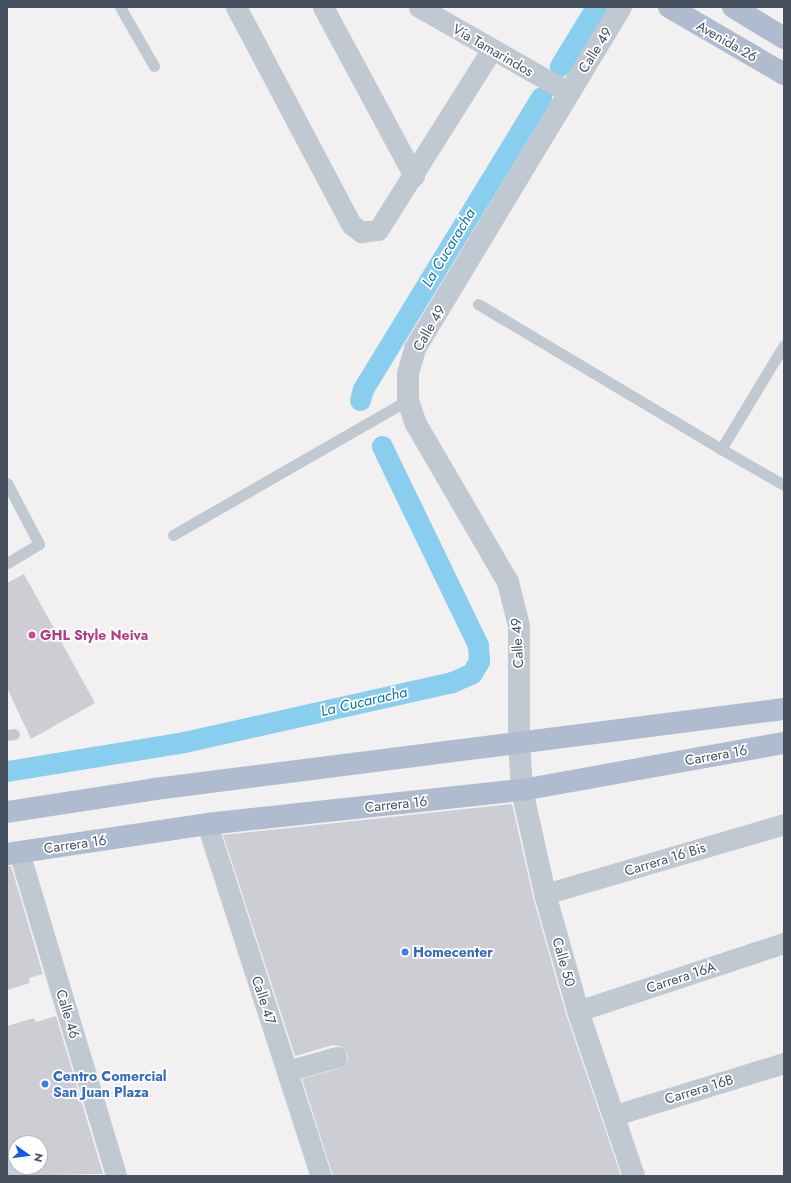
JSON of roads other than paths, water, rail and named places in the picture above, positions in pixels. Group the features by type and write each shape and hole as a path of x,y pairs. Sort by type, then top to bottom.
{"main road":[{"name":"Avenida 26","path":"669,7 784,74"},
{"path":"733,7 784,38"},
{"path":"7,812 518,741 784,709"},
{"name":"Carrera 16","path":"13,853 207,824 522,790 784,743"}],"street":[{"path":"236,7 351,224 361,232 378,230 414,176 492,49"},
{"path":"323,7 414,176"},
{"name":"Vía Tamarindos","path":"419,7 568,92"},
{"name":"Calle 49","path":"518,741 520,626 508,582 416,424 408,400 408,374 414,349 568,92 622,7"},
{"name":"Calle 50","path":"518,741 522,790 545,894 578,1011 615,1115 634,1176"},
{"name":"Calle 47","path":"207,824 321,1176"},
{"name":"Carrera 16 Bis","path":"545,894 784,824"},
{"name":"Calle 46","path":"13,853 116,1176"},
{"name":"Carrera 16A","path":"578,1011 784,943"},
{"path":"287,1071 336,1057"},
{"name":"Carrera 16B","path":"615,1115 784,1063"}],"lane":[{"path":"120,7 154,66"},
{"path":"478,304 784,485"},
{"path":"721,449 784,345"},
{"path":"173,535 408,400"},
{"path":"7,483 39,544 7,563"}],"waterway":[{"name":"La Cucaracha","path":"560,66 596,7"},
{"name":"La Cucaracha","path":"360,400 363,389 541,97"},
{"name":"La Cucaracha","path":"7,771 184,742 452,682 472,673 479,661 478,645 382,446"}],"place":[{"name":"GHL Style Neiva","path":"32,635"},
{"name":"Homecenter","path":"405,952"},
{"name":"Centro Comercial San Juan Plaza","path":"45,1084"}]}
